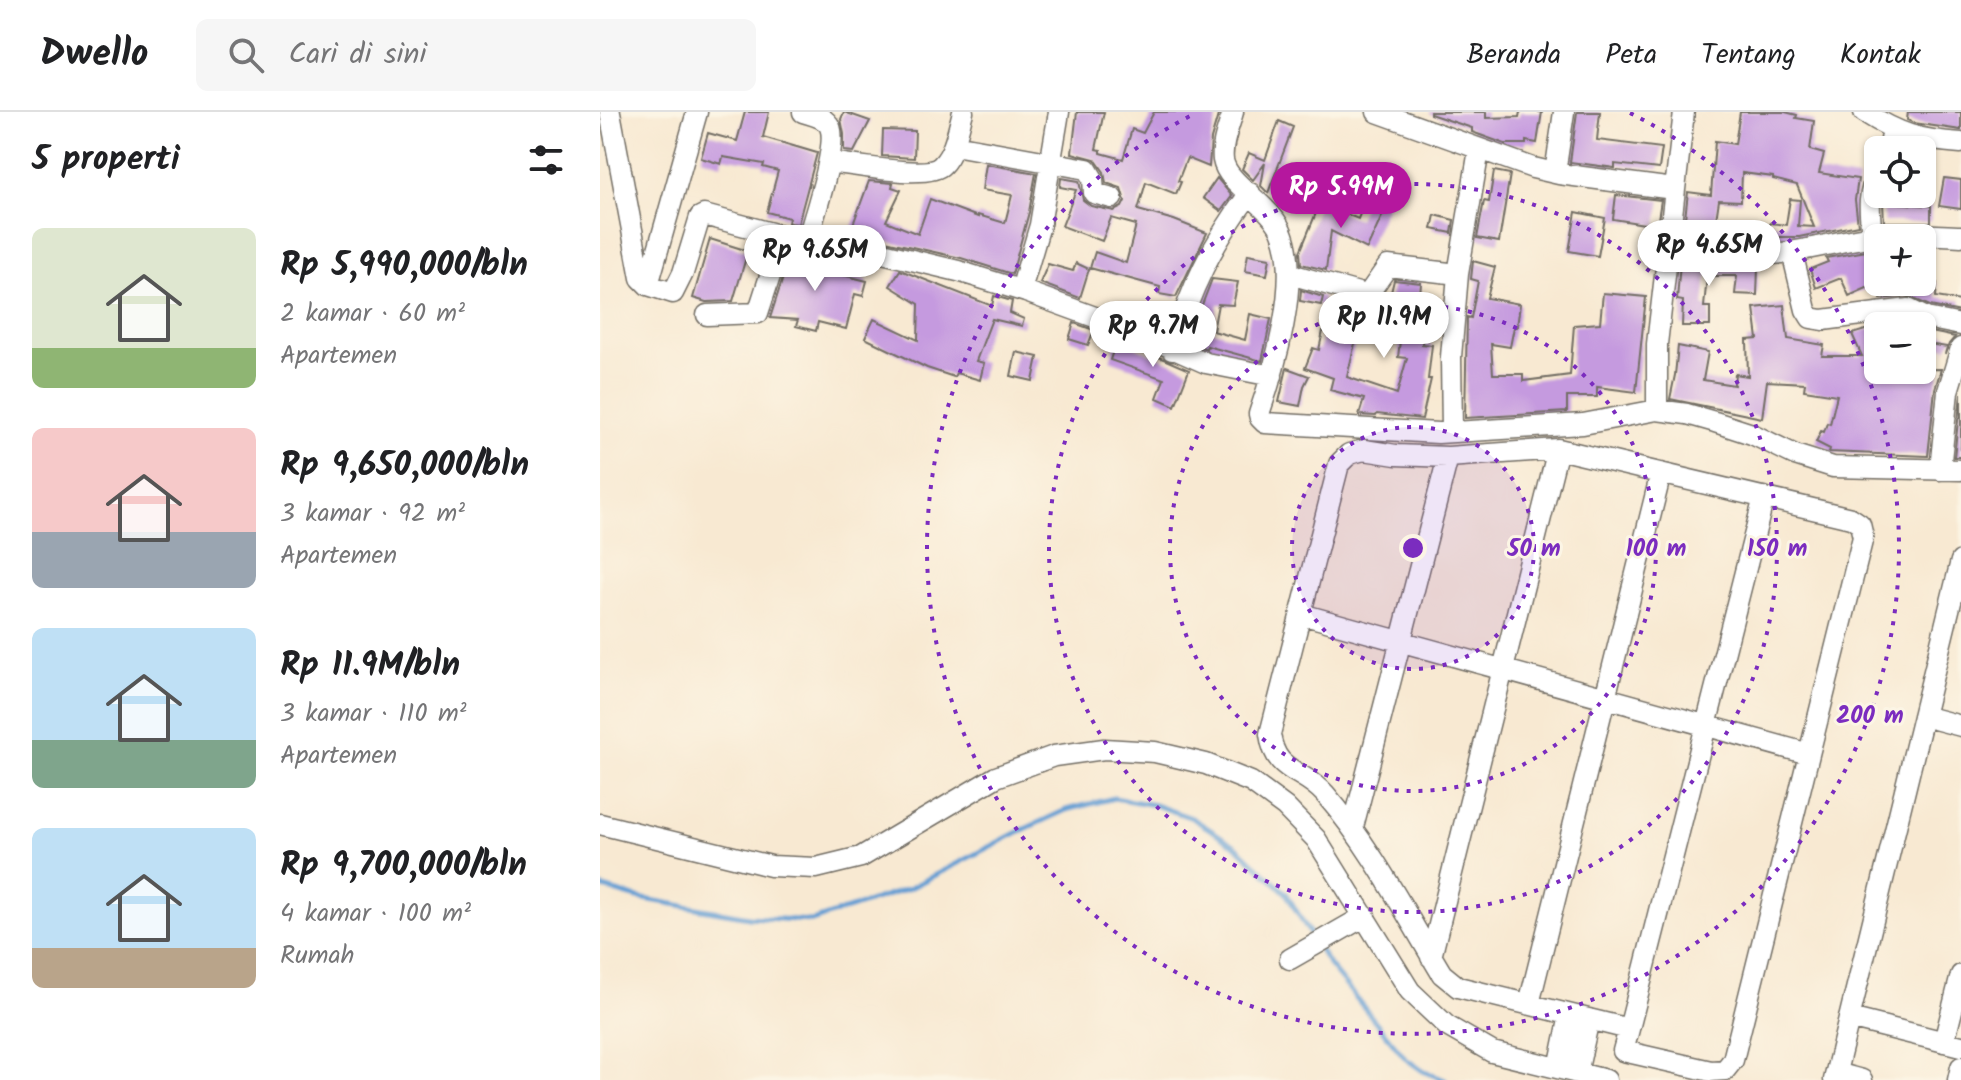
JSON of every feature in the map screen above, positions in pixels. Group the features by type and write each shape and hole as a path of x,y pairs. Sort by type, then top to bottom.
{"street":[{"path":"610,112 641,278 648,285 673,293 683,273 702,215 783,236 910,258 1021,290 1136,332 1206,363 1272,376"},
{"path":"648,285 697,112"},
{"path":"803,112 824,119 830,125 831,135 829,162 808,238"},
{"path":"829,162 929,171 942,165 954,145 963,112"},
{"path":"1021,290 1040,225 1059,112"},
{"path":"1233,112 1223,146 1226,170 1275,218 1283,234 1290,274 1272,376 1259,414 1265,423 1422,433 1583,424 1657,410 1715,422 1833,467 1951,470 1948,391 1961,348"},
{"path":"1377,112 1479,150 1555,173 1674,189"},
{"path":"1555,173 1564,112"},
{"path":"1657,410 1657,344 1684,112"},
{"path":"1864,112 1893,129 1923,140 1961,143"},
{"path":"1892,136 1893,129"},
{"path":"954,145 1087,169 1093,179 1094,193 1112,198"},
{"path":"1452,430 1451,357 1458,274 1479,150"},
{"path":"1172,350 1185,304 1229,221 1250,193"},
{"path":"1936,235 1961,236"},
{"path":"707,315 758,313 783,236"},
{"path":"1667,247 1705,253 1792,252 1864,238"},
{"path":"1792,252 1806,310 1811,318 1823,320 1908,309 1926,318 1961,325"},
{"path":"1290,274 1362,294 1369,293 1388,266 1458,274"},
{"path":"1431,957 1558,449"},
{"path":"1629,1029 1458,987 1442,974 1353,827 1316,784 1280,762 1272,749 1270,734 1339,464 1349,454 1364,450 1448,457 1558,449 1764,497 1851,518 1860,524 1863,537 1733,1060 1725,1070 1711,1071 1623,1051 1629,1029 1764,497"},
{"path":"1353,827 1448,457"},
{"path":"1529,1004 1661,473"},
{"path":"1862,1080 1835,1077 1961,561"},
{"path":"1301,614 1809,754"},
{"path":"1923,716 1961,726"},
{"path":"600,824 771,866 816,868 861,857 996,777 1054,756 1104,749 1155,752 1206,764 1251,782 1285,807 1316,839 1410,991 1447,1026 1492,1052 1606,1080"},
{"path":"1290,959 1365,916"},
{"path":"1849,1018 1953,1044 1961,975"},
{"path":"1568,1071 1579,1017"},
{"path":"1958,1080 1961,1067"}],"building":[{"path":"745,112 769,112 763,137 817,153 798,224 788,223 789,218 767,212 778,171 763,167 764,164 723,157 721,164 701,158 708,133 737,141"},
{"path":"844,112 870,121 854,152 844,151 841,119"},
{"path":"1077,112 1104,112 1096,149 1123,159 1132,129 1143,133 1154,112 1219,112 1211,139 1209,167 1187,158 1176,194 1146,182 1138,210 1207,233 1176,297 1159,294 1160,287 1090,268 1095,252 1126,263 1136,225 1111,218 1102,241 1062,226 1076,190 1060,187 1061,178 1079,181 1083,200 1091,206 1114,211 1122,207 1125,201 1121,188 1106,183 1104,172 1095,159 1072,153"},
{"path":"1430,112 1486,112 1486,118 1519,117 1520,112 1542,112 1537,143 1505,144"},
{"path":"1577,112 1600,112 1597,140 1662,148 1659,169 1615,164 1615,168 1570,162"},
{"path":"1740,112 1785,112 1797,115 1796,118 1814,121 1810,150 1824,154 1819,173 1858,179 1855,200 1858,225 1799,237 1768,237 1770,223 1786,225 1790,199 1800,200 1798,226 1814,227 1797,185 1773,177 1742,173 1741,201 1719,200 1713,240 1683,236 1688,192 1711,195 1715,141 1735,144"},
{"path":"1908,112 1961,112 1961,130 1914,123 1907,120"},
{"path":"1279,121 1293,127 1268,193 1261,186 1265,163 1253,180 1242,169 1249,153 1265,160"},
{"path":"883,130 915,131 914,158 882,156"},
{"path":"986,164 1036,173 1012,274 961,258 863,236 851,230 869,181 893,183 892,187 901,190 886,221 918,234 930,199 978,217 1005,223 1012,195 982,190"},
{"path":"1494,171 1510,174 1499,242 1477,238 1484,201 1489,202"},
{"path":"1217,178 1232,196 1221,211 1203,198"},
{"path":"1944,178 1961,180 1961,209 1939,206"},
{"path":"1368,193 1389,201 1367,249 1331,231 1326,270 1301,264 1300,252 1320,203 1358,219"},
{"path":"1616,195 1661,200 1657,226 1613,219"},
{"path":"1883,208 1931,208 1931,222 1884,222"},
{"path":"1576,212 1605,218 1598,256 1569,251"},
{"path":"1435,215 1454,220 1452,233 1432,229"},
{"path":"710,239 748,251 733,301 706,302 693,298"},
{"path":"792,250 823,254 819,269 867,281 863,296 855,294 846,329 818,322 816,331 796,326 798,320 770,318"},
{"path":"1864,251 1864,289 1849,296 1841,278 1816,288 1810,269 1828,262 1826,258"},
{"path":"1248,254 1270,258 1267,275 1245,271"},
{"path":"1473,261 1495,267 1487,298 1520,304 1510,347 1491,344 1493,374 1523,374 1523,381 1570,375 1574,325 1600,323 1603,293 1646,297 1636,392 1597,387 1597,397 1567,397 1567,412 1465,418 1467,317 1471,318 1478,281 1471,279"},
{"path":"1680,262 1758,267 1757,295 1735,294 1737,276 1707,276 1704,307 1710,307 1710,326 1682,326 1683,301 1677,300"},
{"path":"1076,263 1089,269 1080,298 1040,283 1048,264 1073,271"},
{"path":"900,270 992,306 994,296 1012,301 1010,313 1024,319 1022,326 992,319 976,361 984,363 980,380 956,373 954,377 927,368 865,338 874,319 918,340 919,304 890,286"},
{"path":"1212,279 1238,282 1233,305 1218,304 1213,331 1245,340 1250,314 1271,319 1262,361 1207,346 1206,349 1188,341"},
{"path":"1394,280 1421,283 1419,307 1426,308 1422,344 1432,345 1428,379 1431,379 1422,419 1359,415 1364,399 1330,390 1333,378 1305,368 1313,348 1319,350 1323,331 1356,339 1347,377 1397,394 1407,358 1398,357 1402,325 1384,321"},
{"path":"1937,283 1936,297 1961,301 1961,312 1930,306 1907,296 1936,296"},
{"path":"1301,290 1323,297 1321,305 1300,301"},
{"path":"1784,305 1788,339 1824,345 1822,356 1862,356 1852,334 1864,330 1864,384 1936,384 1936,369 1941,369 1935,389 1928,456 1829,452 1830,449 1816,442 1827,423 1830,424 1837,395 1804,390 1805,383 1767,381 1762,418 1670,399 1678,346 1708,352 1703,380 1734,385 1735,374 1748,376 1747,340 1758,339 1754,308"},
{"path":"1074,323 1094,330 1088,345 1069,339"},
{"path":"1936,333 1955,337 1945,354 1947,347 1936,345"},
{"path":"1117,339 1189,370 1175,406 1157,398 1164,379 1110,360"},
{"path":"1016,352 1038,357 1033,381 1011,376"},
{"path":"1287,368 1309,376 1300,406 1279,402"},
{"path":"1961,394 1961,457 1954,457"}],"waterway":[{"path":"600,887 638,898 749,917 812,921 910,888 1066,810 1114,798 1155,805 1192,818 1236,846 1286,893 1313,939"},
{"path":"1318,947 1329,965 1406,1059 1423,1071 1445,1080"}]}
